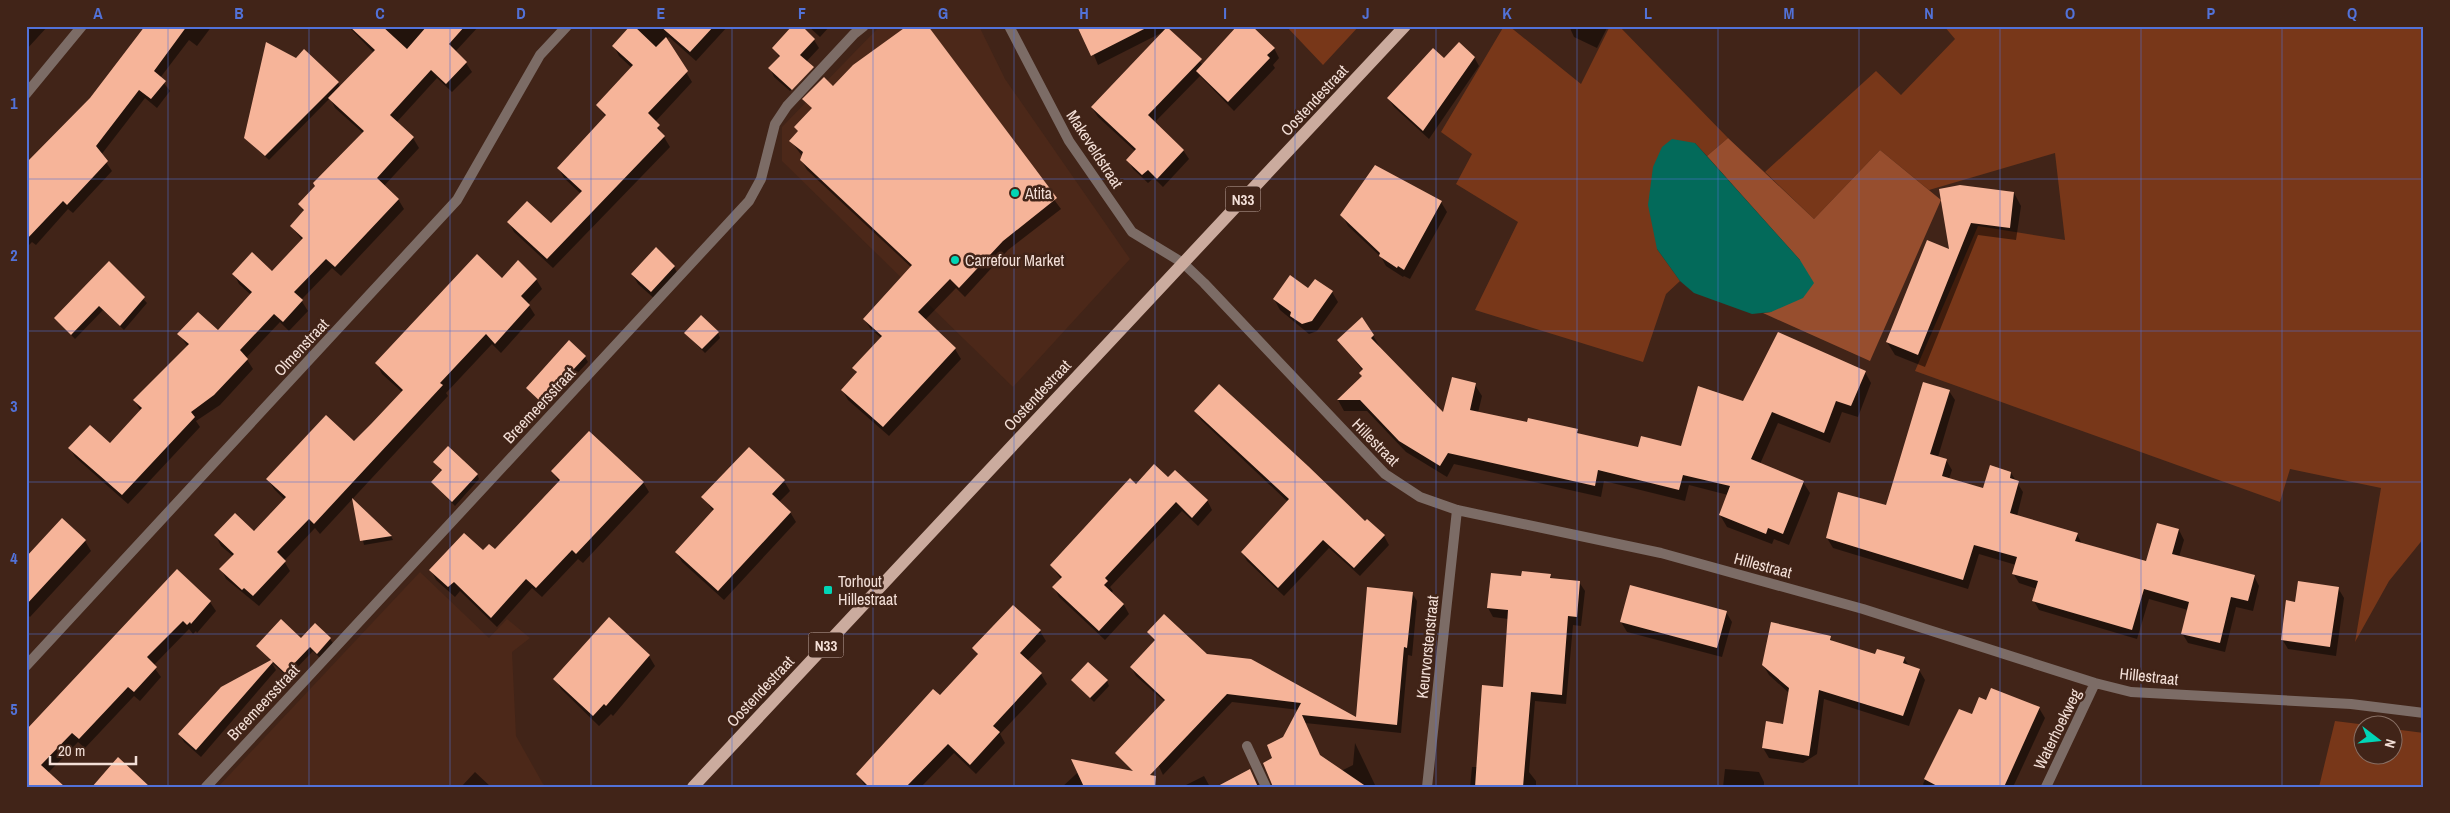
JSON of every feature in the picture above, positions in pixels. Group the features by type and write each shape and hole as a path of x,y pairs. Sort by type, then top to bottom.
{"main road":[{"name":"Oostendestraat","path":"693,787 1405,26"}],"street":[{"path":"26,94 82,26"},
{"name":"Olmenstraat","path":"26,666 457,200 540,55 567,26"},
{"name":"Breemeersstraat","path":"206,787 749,200 761,180 775,124 786,106 854,34 864,26"},
{"name":"Makeveldstraat","path":"1009,26 1069,141 1132,232 1183,263"},
{"name":"Hillestraat","path":"1183,263 1385,474 1420,497 1457,510 1661,553 1863,609 2095,683 2131,692 2351,704 2424,713"},
{"name":"Keurvorstenstraat","path":"1427,787 1457,510"},
{"name":"Waterhoekweg","path":"2046,787 2095,683"},
{"path":"1247,746 1266,787"}],"shaded area":[{"path":"880,26 979,26 1005,79 1130,259 1013,387 782,161 782,127"},
{"path":"1286,26 1359,26 1323,65"},
{"path":"1504,26 1509,26 1581,84 1610,26 1619,26 1728,138 1707,156 1695,143 1657,249 1680,281 1666,294 1643,362 1475,310 1518,222 1456,184 1472,154 1441,132"},
{"path":"1944,26 2424,26 2424,538 2389,581 2355,642 2381,488 2290,469 2280,502 1915,371 1978,226 2065,240 2055,153 1929,190 1880,150 1814,219 1765,172 1876,71 1901,95 1955,39"},
{"path":"1728,138 1814,219 1880,150 1941,200 1870,361 1763,313 1771,312 1800,260 1707,156"},
{"path":"420,572 489,638 507,619 530,638 512,652 516,736 543,784 547,787 218,787"},
{"path":"2335,721 2352,723 2352,766 2402,766 2402,730 2424,733 2424,787 2319,787"}],"water":[{"path":"1672,139 1695,143 1800,260 1814,283 1803,298 1771,312 1752,314 1694,293 1680,281 1657,249 1648,205 1653,167 1662,147"}],"building":[{"path":"145,26 187,26 154,71 166,81 151,99 139,90 96,146 108,161 67,205 63,201 26,240 26,163 90,98"},
{"path":"349,26 382,26 407,49 427,26 465,26 449,44 467,62 446,84 431,70 390,115 414,137 377,178 399,199 335,267 326,259 294,292 303,300 283,322 274,314 240,350 248,359 214,395 191,412 195,417 122,495 68,448 90,425 110,443 142,408 133,400 189,344 177,334 198,312 218,330 252,292 232,274 252,252 272,271 303,238 290,226 304,210 298,204 315,186 313,183 364,131 328,98 375,50"},
{"path":"630,26 634,26 656,47 666,37 688,71 648,113 660,125 657,128 665,136 547,259 507,222 527,201 551,223 582,191 557,168 606,115 596,105 633,65 612,46"},
{"path":"660,26 714,26 690,52"},
{"path":"792,26 802,26 815,39 800,55 814,67 792,90 768,68 780,56 772,48"},
{"path":"907,26 928,26 1057,198 1003,241 959,288 950,279 918,312 956,348 883,427 841,390 857,372 852,368 882,336 863,319 912,265 800,160 803,152 789,141 798,131 794,127 812,108 802,99 824,77 833,86 853,65"},
{"path":"1077,26 1150,26 1091,56"},
{"path":"1237,26 1252,26 1275,48 1267,55 1270,58 1228,102 1196,71"},
{"path":"1167,27 1202,59 1148,115 1184,150 1157,179 1148,170 1142,175 1126,160 1136,149 1091,107"},
{"path":"266,42 296,58 304,49 339,82 265,156 244,138"},
{"path":"1459,42 1475,57 1423,131 1387,98 1433,48 1444,58"},
{"path":"1375,165 1442,201 1404,270 1398,266 1397,268 1379,256 1380,253 1340,215"},
{"path":"1960,185 2014,192 2010,228 1971,223 1918,355 1886,342 1927,240 1949,249 1939,189"},
{"path":"656,247 675,266 651,292 631,274"},
{"path":"477,254 502,278 518,260 537,279 521,296 530,305 495,344 486,334 440,383 443,385 314,524 309,519 277,552 286,561 253,596 244,588 242,590 219,569 234,554 214,535 235,513 254,531 286,497 266,479 326,415 354,441 403,390 375,363"},
{"path":"109,261 145,297 120,326 99,306 71,335 54,318"},
{"path":"1290,275 1308,288 1315,279 1333,291 1312,321 1302,324 1290,316 1291,312 1273,299"},
{"path":"701,315 719,332 702,349 684,333"},
{"path":"1362,317 1374,335 1371,338 1443,412 1452,377 1476,383 1470,410 1527,422 1528,418 1578,429 1577,433 1638,447 1641,436 1681,446 1698,386 1743,401 1778,332 1866,371 1851,406 1836,401 1824,433 1772,412 1751,459 1804,481 1783,534 1768,528 1766,534 1719,515 1730,486 1683,475 1679,490 1598,470 1595,486 1448,453 1440,466 1399,441 1360,400 1337,400 1362,376 1359,373 1363,369 1337,340"},
{"path":"569,340 586,356 542,403 526,388"},
{"path":"1923,382 1950,390 1930,454 1947,459 1942,476 1983,488 1990,465 2011,472 2010,478 2019,481 2010,513 2078,533 2075,541 2146,561 2157,523 2179,529 2172,554 2255,575 2248,601 2231,597 2220,643 2181,634 2189,602 2144,589 2132,630 2032,601 2038,581 2012,574 2017,557 1974,545 1963,580 1826,538 1838,492 1886,505"},
{"path":"1219,384 1365,521 1367,519 1385,535 1354,568 1323,540 1278,588 1241,552 1289,499 1194,411"},
{"path":"589,431 644,482 576,554 572,550 536,588 526,579 491,618 454,582 448,587 429,570 464,533 483,550 489,544 495,549 560,480 551,471"},
{"path":"448,446 478,474 452,502 431,482 442,470 433,462"},
{"path":"749,447 785,480 772,494 791,512 718,591 675,552 714,509 701,497"},
{"path":"1154,464 1168,477 1175,470 1208,500 1192,518 1176,502 1105,578 1108,581 1104,585 1124,604 1099,631 1052,587 1062,577 1050,565 1130,478 1136,484"},
{"path":"352,498 392,536 360,541"},
{"path":"62,518 86,540 26,605 26,557"},
{"path":"177,569 211,601 191,624 190,622 187,625 183,621 147,657 157,667 134,692 128,687 79,739 72,733 41,765 65,787 26,787 26,730"},
{"path":"1522,571 1551,574 1550,578 1580,581 1577,617 1568,616 1562,695 1531,692 1523,787 1475,787 1482,685 1503,687 1508,610 1487,608 1491,573 1521,576"},
{"path":"2298,581 2339,587 2330,647 2281,640 2286,600 2295,602"},
{"path":"1630,585 1727,611 1717,648 1620,622"},
{"path":"1367,587 1413,592 1407,648 1404,647 1397,725 1302,715 1320,755 1367,787 1273,787 1263,763 1272,758 1267,745 1283,737 1301,703 1227,694 1150,775 1156,776 1155,787 1084,787 1071,759 1133,771 1115,753 1165,700 1130,667 1155,640 1147,632 1164,614 1207,654 1251,659 1356,717"},
{"path":"1013,605 1041,630 1020,653 1042,673 993,726 1000,732 970,765 948,744 906,787 869,787 856,774 933,689 940,695 978,654 972,648"},
{"path":"609,617 650,655 606,706 604,704 593,716 553,679"},
{"path":"281,619 301,638 315,623 331,638 317,654 310,647 285,673 256,646"},
{"path":"1771,622 1831,636 1830,640 1875,654 1877,649 1905,657 1903,663 1920,669 1903,716 1819,690 1809,756 1762,748 1766,721 1783,724 1789,688 1762,665"},
{"path":"271,660 273,662 196,750 178,734 221,687"},
{"path":"1088,662 1108,680 1090,698 1071,680"},
{"path":"1991,688 2040,707 2004,787 1939,787 1924,779 1959,709 1972,714 1979,697 1986,700"},
{"path":"118,757 150,787 92,787"},
{"path":"1250,769 1258,787 1216,787"}],"place":[{"name":"Atita","path":"1015,193"},
{"name":"Carrefour Market","path":"955,260"},
{"name":"Torhout Hillestraat","path":"828,590"}]}
